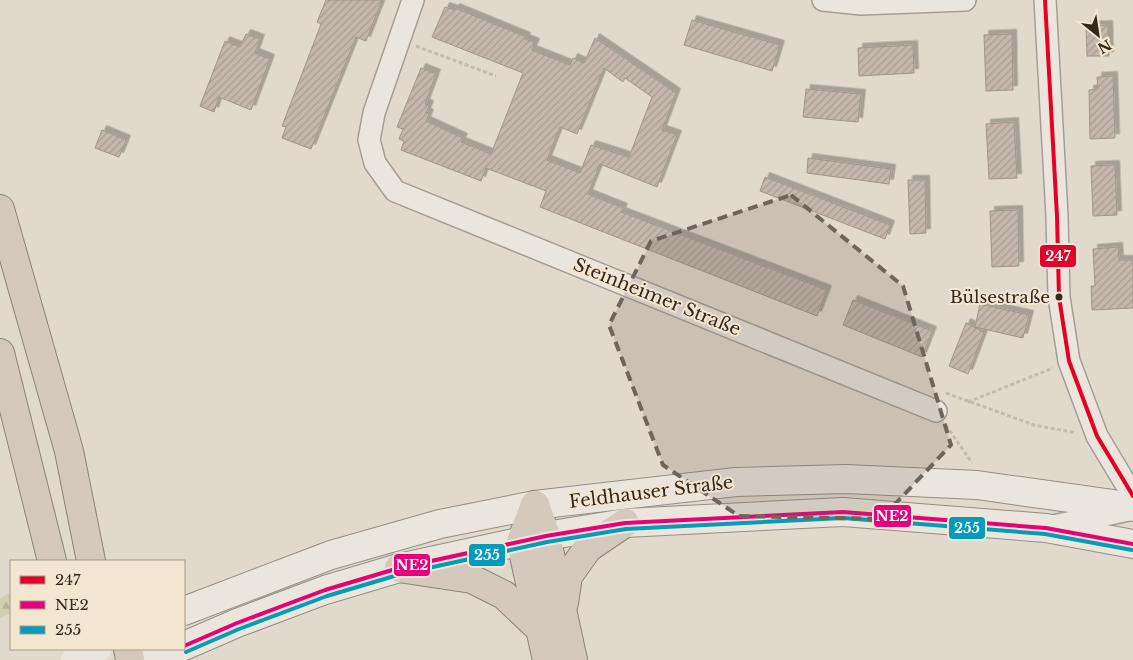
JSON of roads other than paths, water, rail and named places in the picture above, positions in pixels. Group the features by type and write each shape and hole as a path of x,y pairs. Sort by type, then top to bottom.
{"highway":[{"path":"0,210 68,451 91,560"},
{"path":"0,353 52,560"},
{"path":"68,451 95,511 107,560"},
{"path":"535,505 534,539 540,629 547,660"},
{"path":"563,607 568,576 588,548 625,523"},
{"path":"534,539 563,607 573,660"},
{"path":"399,568 472,578 504,595 540,629"},
{"path":"131,650 154,657"}],"street":[{"name":"Steinheimer Straße","path":"413,0 374,113 369,140 375,163 395,191 936,411"},
{"path":"835,1 861,4 965,0"},
{"path":"1045,0 1057,216 1059,297 1070,362 1096,436 1133,496"},
{"name":"Feldhauser Straße","path":"185,611 331,555 440,524 535,505 736,482 846,479 989,487 1133,508"},
{"path":"1046,528 1133,508"},
{"name":"Feldhauser Straße","path":"185,646 325,590 399,568 534,539 625,523 843,512 1046,528 1133,544"},
{"path":"76,660 95,650"}],"place":[{"name":"Bülsestraße","path":"1059,297"}]}
